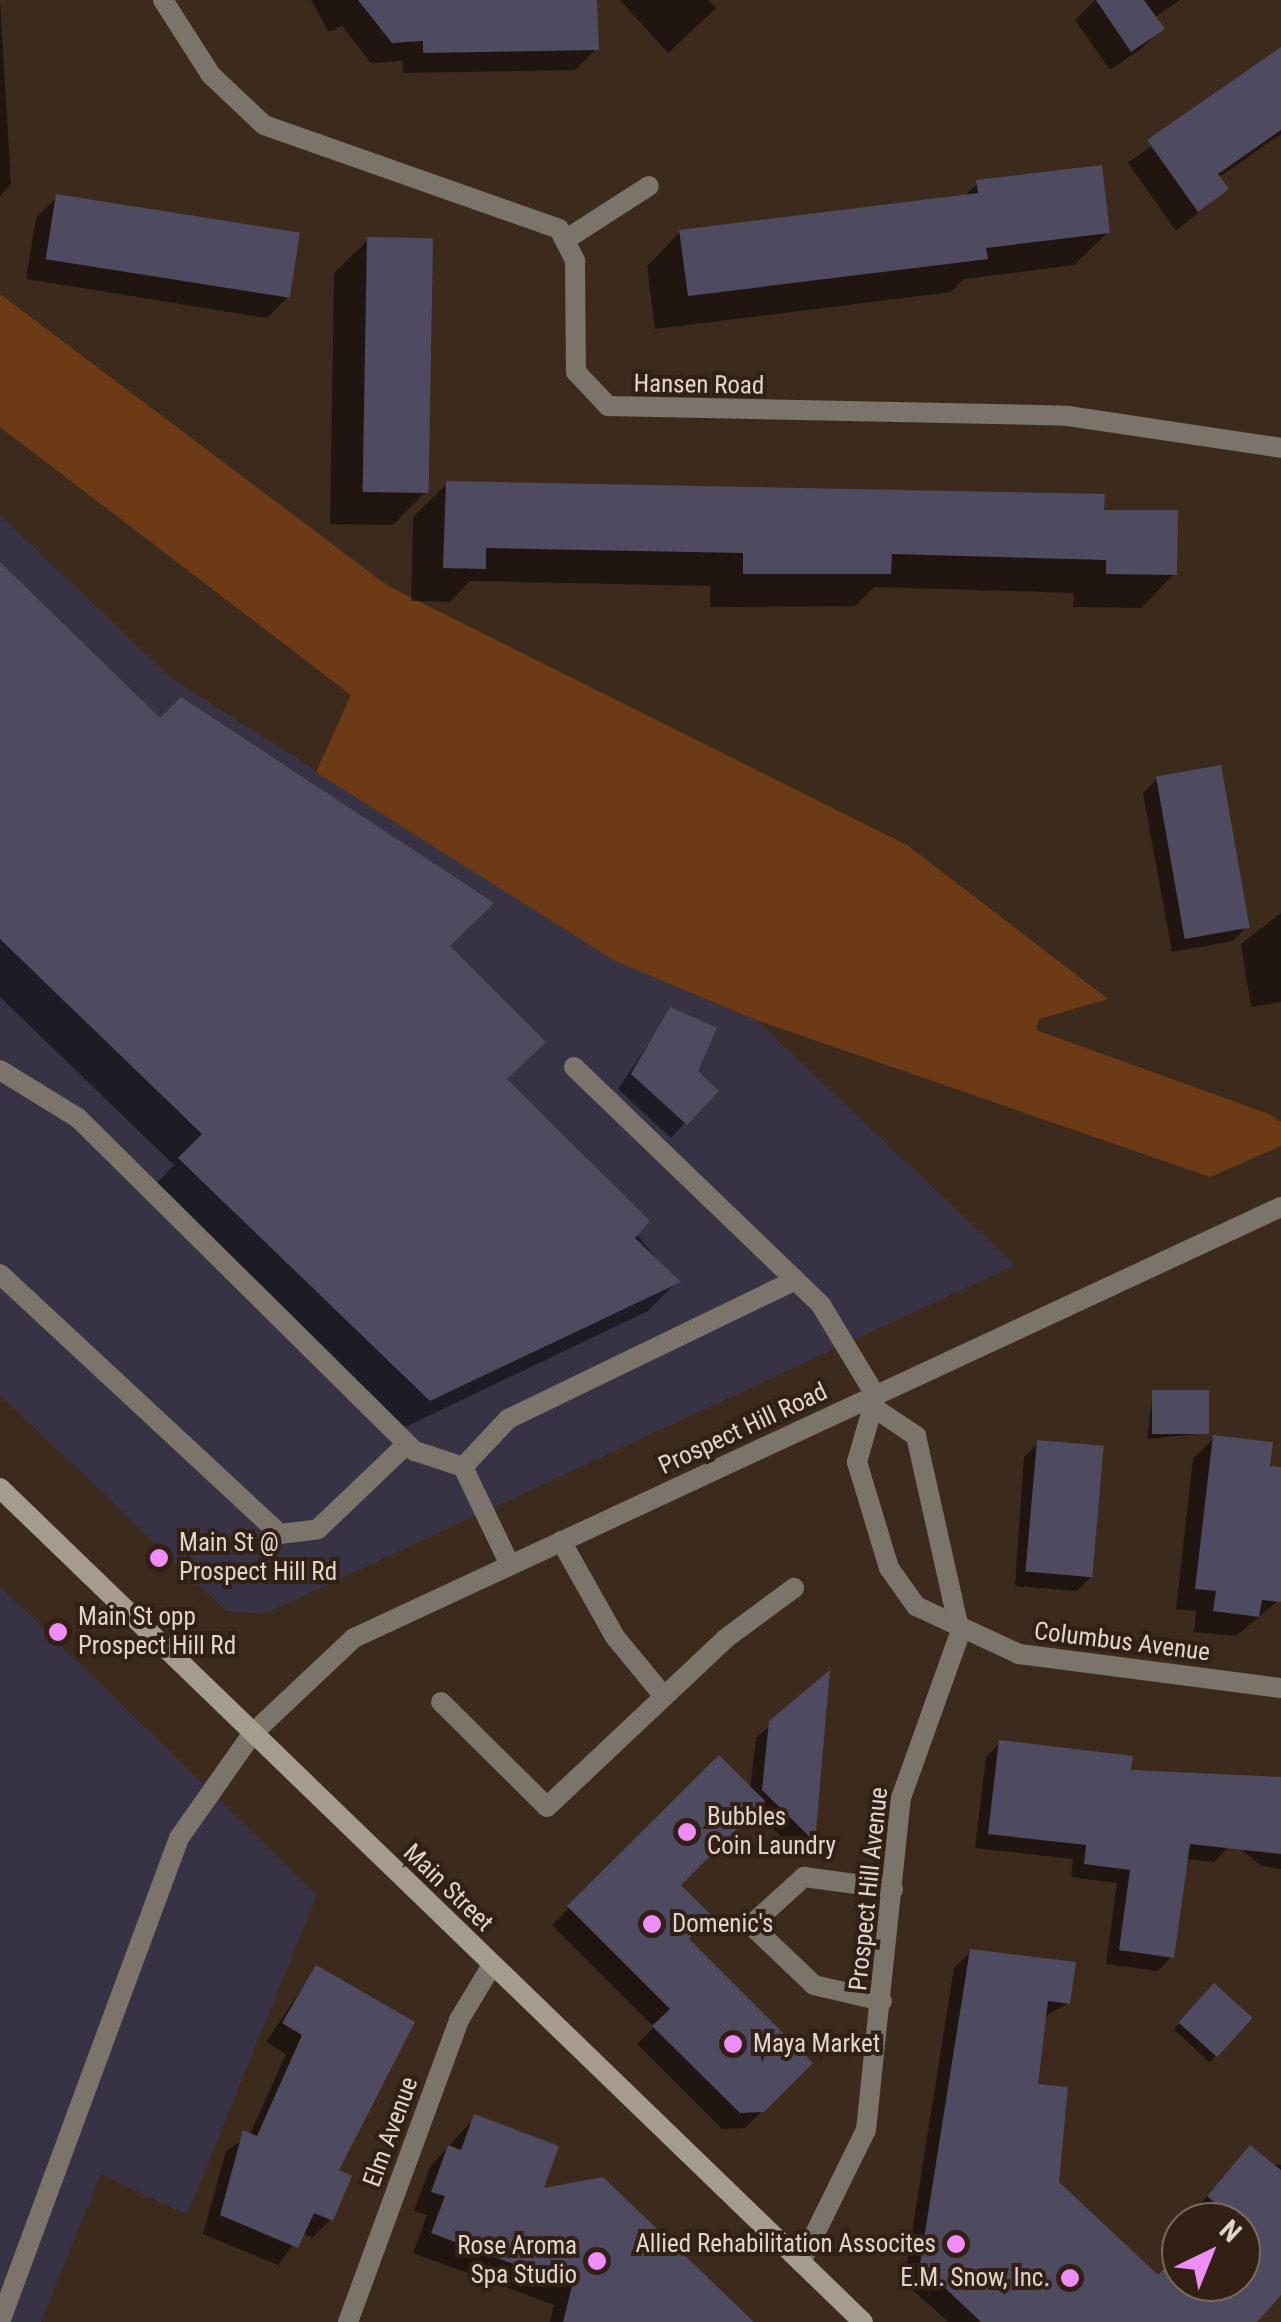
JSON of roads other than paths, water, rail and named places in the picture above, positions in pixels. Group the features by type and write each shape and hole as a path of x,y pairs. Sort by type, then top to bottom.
{"main road":[{"name":"Main Street","path":"0,1488 863,2322"}],"street":[{"path":"164,0 211,74 264,125 374,170 548,221 568,238 649,186"},
{"name":"Hansen Road","path":"568,238 576,372 587,394 619,410 1068,416 1281,448"},
{"path":"574,1067 795,1280 842,1334 878,1403 916,1436 960,1633"},
{"path":"0,1070 78,1118 407,1444 439,1465 463,1467"},
{"name":"Prospect Hill Road","path":"0,2322 179,1838 252,1734 341,1646 561,1542 878,1403 1281,1207"},
{"path":"0,1274 280,1534 318,1529 407,1444"},
{"path":"463,1467 508,1418 795,1280"},
{"path":"878,1403 857,1462 889,1568 916,1606 960,1633"},
{"path":"463,1467 510,1566"},
{"path":"561,1542 599,1612 663,1695"},
{"path":"441,1702 547,1807 663,1695 794,1588"},
{"name":"Columbus Avenue","path":"960,1633 1019,1654 1281,1688"},
{"name":"Prospect Hill Avenue","path":"802,2262 866,2130 906,1776 960,1633"},
{"path":"882,2001 814,1986 750,1925 804,1877 893,1889"},
{"name":"Elm Avenue","path":"348,2322 459,2020 492,1965"}],"place":[{"name":"Main St @ Prospect Hill Rd","path":"159,1558"},
{"name":"Main St opp Prospect Hill Rd","path":"58,1632"},
{"name":"Bubbles Coin Laundry","path":"687,1832"},
{"name":"Domenic's","path":"652,1924"},
{"name":"Maya Market","path":"733,2044"},
{"name":"Allied Rehabilitation Assocites","path":"956,2244"},
{"name":"Rose Aroma Spa Studio","path":"597,2261"},
{"name":"E.M. Snow, Inc.","path":"1070,2278"}]}
